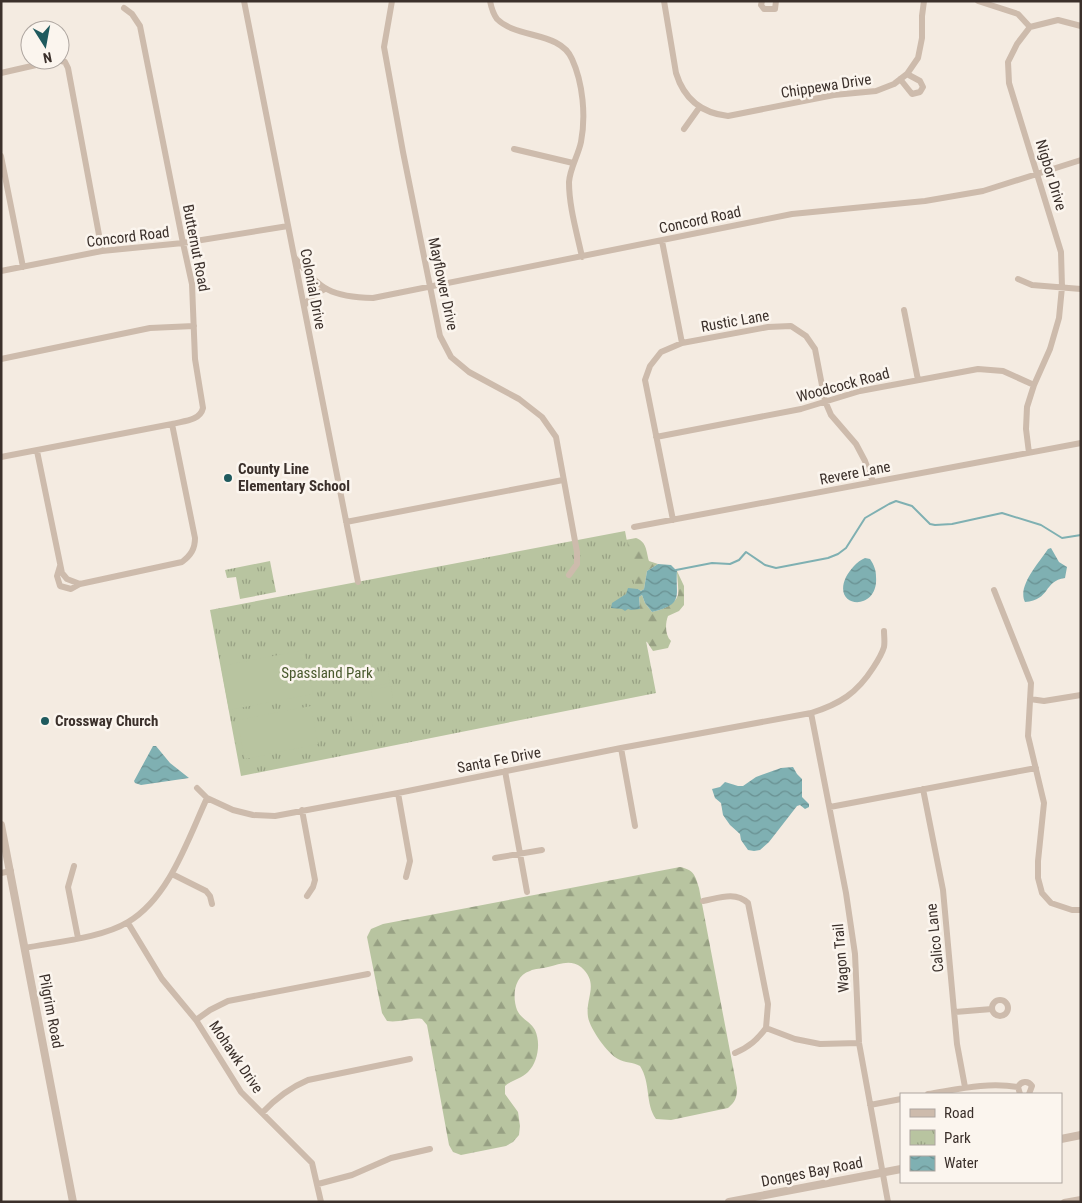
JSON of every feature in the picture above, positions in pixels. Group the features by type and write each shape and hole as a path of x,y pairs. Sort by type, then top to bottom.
{"street":[{"name":"Colonial Drive","path":"244,1 358,582"},
{"name":"Mayflower Drive","path":"392,1 384,47 440,336 452,357 469,372 519,399 542,417 556,437 578,557 577,564 569,575"},
{"path":"490,1 497,18 516,30 539,36 561,45 571,57 579,78 583,112 581,142 573,163 570,195 582,257"},
{"path":"664,1 676,73 686,94 699,108 684,129"},
{"path":"762,1 764,9 769,10 775,9 776,1"},
{"name":"Chippewa Drive","path":"699,108 720,115 739,115 786,103 834,95 876,91 887,87 908,74 918,58 921,48 924,1"},
{"path":"978,1 1018,14 1030,27 1058,20 1081,26"},
{"name":"Butternut Road","path":"124,8 132,14 140,26 182,243 192,284 195,359 203,408 202,413 198,417 172,424"},
{"name":"Nigbor Drive","path":"1029,453 1026,429 1027,408 1034,385 1050,349 1059,318 1062,287 1062,252 1010,83 1008,62 1017,44 1030,27"},
{"path":"1,73 58,60 65,62 68,68 102,251"},
{"path":"900,80 912,94 920,92 922,87 920,81 908,74"},
{"path":"514,149 573,163"},
{"path":"1,156 23,266"},
{"name":"Concord Road","path":"294,258 314,282 325,289 349,298 373,298 792,214 925,201 983,191 1038,172 1081,160"},
{"name":"Concord Road","path":"1,271 102,251 182,243 288,226"},
{"path":"662,241 682,343 661,352 650,366 645,380 673,520"},
{"path":"1018,279 1032,285 1081,289"},
{"path":"304,306 308,299 325,289"},
{"path":"904,310 918,380"},
{"path":"1,359 150,328 194,326"},
{"name":"Rustic Lane","path":"682,343 768,326 791,326 806,336 815,350 825,401 831,415 856,444 866,461 873,482"},
{"name":"Woodcock Road","path":"656,437 801,409 860,391 978,369 1003,370 1034,385"},
{"path":"1,457 172,424 195,538 195,548 188,557 182,562 80,584 71,589 60,586 57,576 60,566"},
{"name":"Revere Lane","path":"634,527 1081,443"},
{"path":"36,451 62,573 67,579 80,584"},
{"path":"346,522 564,480"},
{"path":"994,590 1029,676 1028,736 1044,803 1038,861 1038,878 1042,893 1052,903 1072,910 1081,910"},
{"name":"Santa Fe Drive","path":"197,788 207,798 233,810 253,815 276,816 621,748 811,713 830,707 848,697 864,682 884,647 884,631"},
{"path":"1030,699 1044,701 1081,695"},
{"name":"Wagon Trail","path":"811,713 846,893 855,954 859,1043 888,1202"},
{"path":"621,748 635,826"},
{"path":"830,807 1036,768"},
{"path":"505,771 527,892"},
{"name":"Calico Lane","path":"923,789 943,890 957,1044 965,1087"},
{"path":"398,793 410,861 406,876"},
{"path":"25,948 106,932 128,922 152,903 172,874 207,798"},
{"path":"302,810 315,880 307,896"},
{"name":"Pilgrim Road","path":"1,825 73,1202"},
{"path":"496,858 542,850"},
{"path":"74,866 68,887 78,938"},
{"path":"1,873 10,871"},
{"path":"172,874 203,889 208,894 212,904"},
{"path":"703,901 734,896 742,898 748,904 768,1004 766,1028 756,1041 746,1049 734,1053"},
{"name":"Mohawk Drive","path":"128,922 162,979 196,1020 241,1092 312,1163 321,1202"},
{"path":"196,1020 210,1010 228,1002 368,974"},
{"path":"955,1012 992,1009"},
{"path":"766,1028 795,1039 820,1044 859,1043"},
{"path":"262,1112 276,1098 292,1087 308,1080 410,1059"},
{"path":"1018,1087 1022,1082 1029,1083 1032,1089 1030,1093"},
{"path":"933,1093 993,1084 1018,1087"},
{"path":"1018,1087 1020,1093"},
{"path":"870,1105 900,1099"},
{"path":"1062,1138 1081,1135"},
{"path":"318,1184 352,1175 391,1158 430,1149"},
{"name":"Donges Bay Road","path":"729,1202 900,1169"},
{"path":"1064,1202 1081,1199"}],"green space":[{"name":"Spassland Park","path":"625,531 656,693 241,776 210,610"},
{"path":"636,538 644,544 649,561 658,564 647,571 644,589 641,591 635,589 620,541"},
{"path":"270,561 276,592 240,599 236,577 227,578 225,570"},
{"path":"677,571 684,586 684,605 679,611 668,616 666,629 671,641 668,648 653,651 627,621 640,608 639,597 642,595 652,612 674,602 678,595"},
{"path":"304,650 313,694 229,710 221,666"},
{"path":"388,671 390,683 370,687 368,675"},
{"path":"391,686 393,698 373,703 371,690"},
{"path":"311,706 318,744 245,759 237,720"},
{"path":"370,711 373,726 354,730 351,715"},
{"path":"680,867 693,874 699,888 737,1088 736,1097 732,1104 728,1108 671,1120 656,1119 650,1107 646,1079 640,1066 614,1056 605,1047 589,1022 588,1010 591,985 587,973 573,963 561,964 534,969 521,977 516,987 515,1005 517,1010 535,1030 538,1041 538,1052 531,1068 528,1072 505,1086 505,1094 518,1112 519,1135 506,1146 461,1155 453,1152 449,1145 427,1025 422,1019 387,1021 382,1013 367,937 371,929 383,924"}],"water":[{"path":"1051,548 1059,562 1067,567 1065,578 1053,583 1039,598 1025,602 1023,596 1026,582 1048,549"},
{"path":"865,558 870,559 876,572 875,588 864,601 856,602 850,600 845,595 843,588 846,577 854,566"},
{"path":"658,564 671,565 677,571 676,598 670,606 652,612 642,595 639,597 640,609 628,609 625,611 611,608 612,603 626,594 628,588 641,591 644,589 647,571"},
{"path":"153,746 156,746 170,763 189,778 141,785 135,783 134,781"},
{"path":"793,767 802,779 802,797 809,804 809,807 805,809 800,805 797,806 769,842 760,850 748,850 741,840 740,834 723,815 721,803 715,798 712,789 720,787 725,782 743,786 756,777 781,768"}],"waterway":[{"path":"676,570 712,563 730,564 739,560 746,552 765,565 776,568 828,558 846,548 865,518 896,501 912,506 930,524 935,525 952,524 1002,513 1041,525 1062,538 1081,535"}],"place":[{"name":"County Line Elementary School","path":"228,478"},
{"name":"Crossway Church","path":"45,721"}]}
